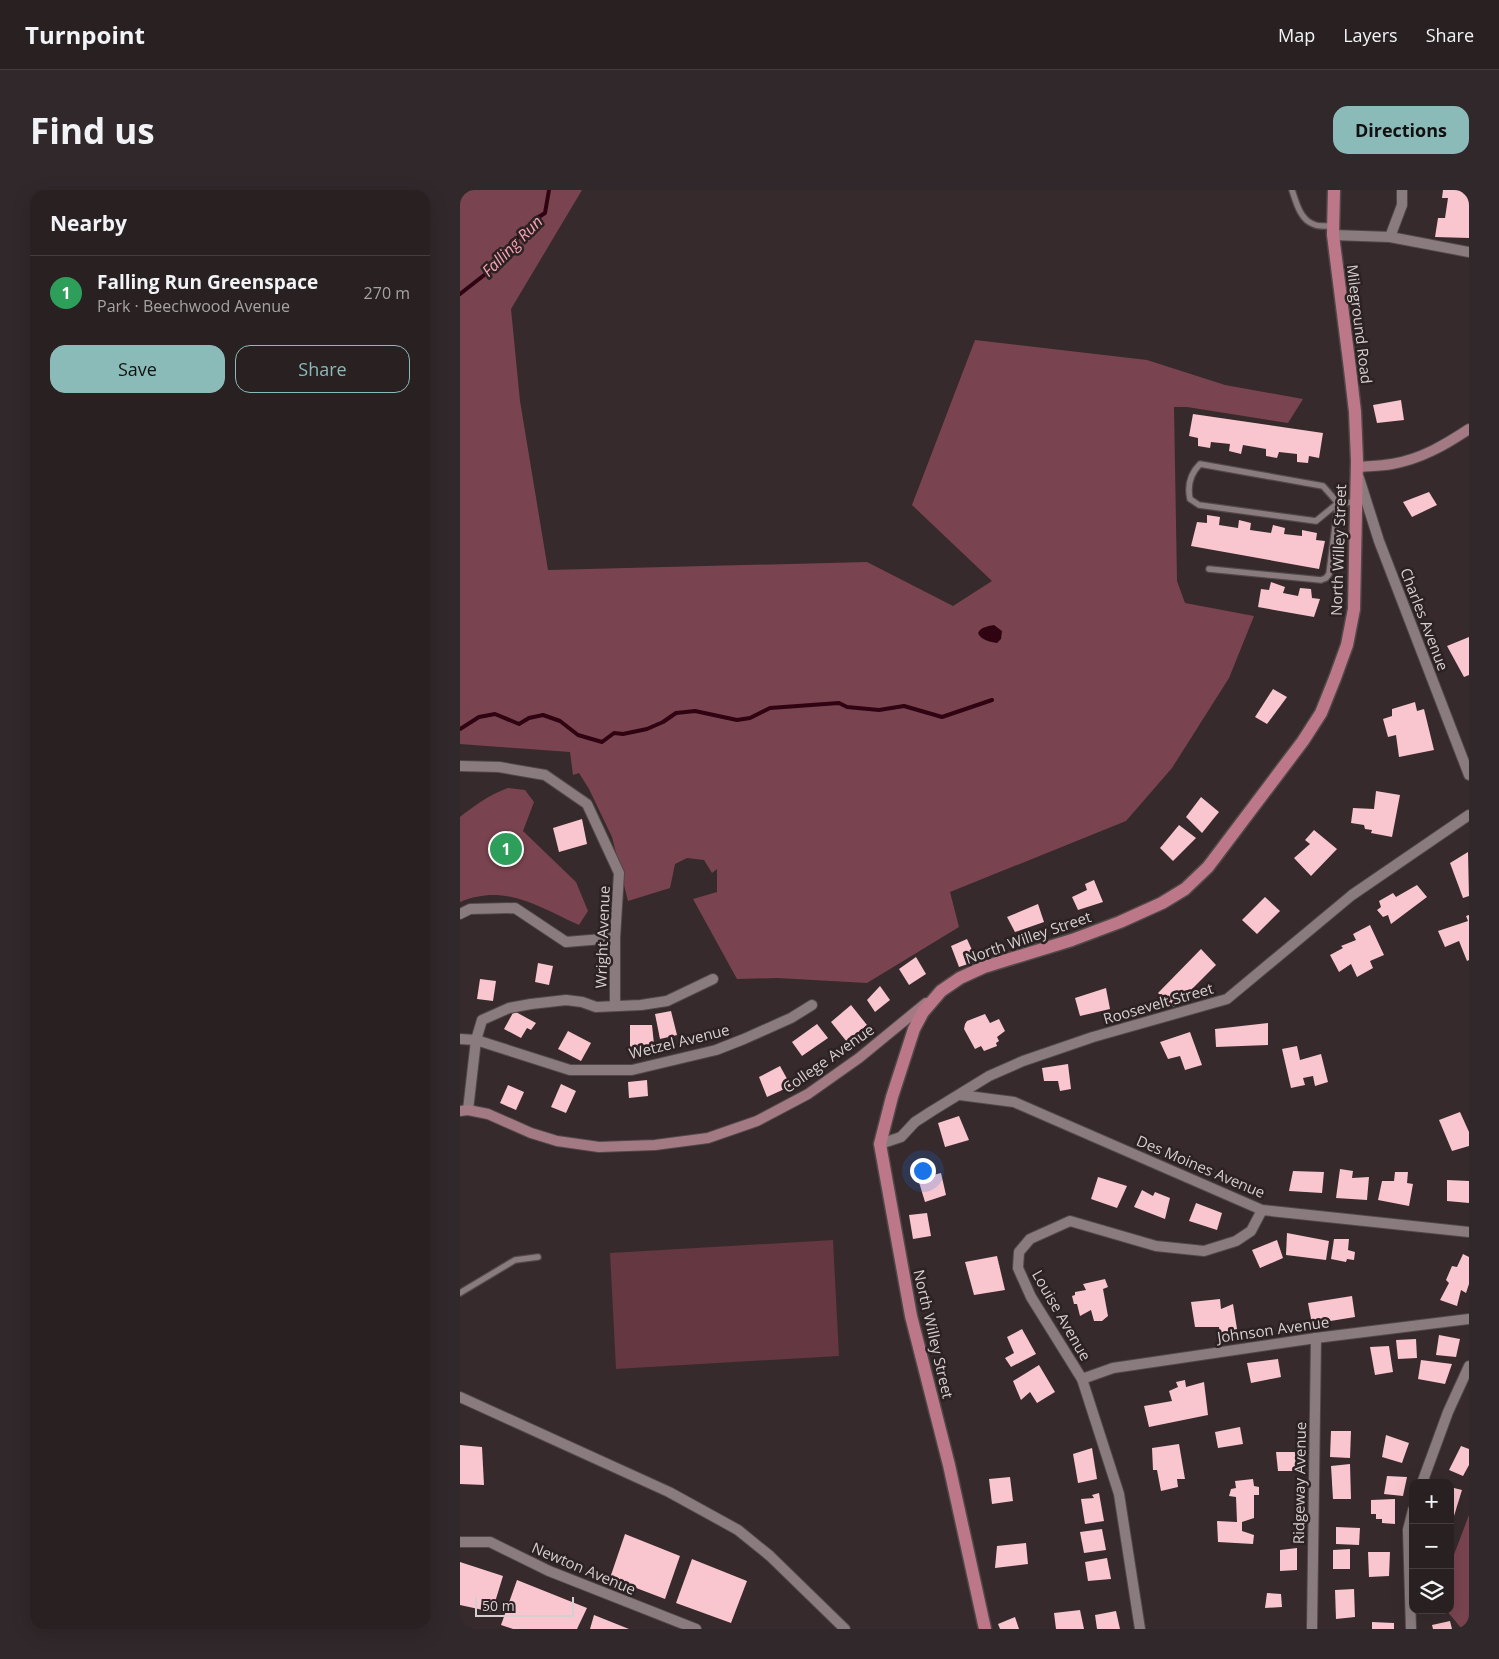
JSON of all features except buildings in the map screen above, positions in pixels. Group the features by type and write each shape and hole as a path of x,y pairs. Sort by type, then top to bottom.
{"main road":[{"name":"Mileground Road","path":"1334,190 1333,230 1351,378 1357,467"},
{"name":"North Willey Street","path":"985,1629 949,1465 911,1316 880,1144 892,1097 914,1029 923,1012 941,991 960,978 984,968 1072,940 1120,922 1162,903 1185,888 1208,867 1303,742 1321,713 1335,678 1346,645 1354,609 1357,467"}],"street":[{"path":"1390,237 1402,205 1402,190"},
{"path":"1333,230 1390,237 1469,252"},
{"path":"1357,467 1391,464 1416,458 1433,451 1469,429"},
{"name":"Charles Avenue","path":"1357,467 1379,541 1469,775"},
{"name":"Wright Avenue","path":"460,766 499,767 546,775 587,804 619,873 615,938 615,1006"},
{"name":"Roosevelt Street","path":"880,1144 901,1137 914,1122 989,1076 1023,1061 1093,1037 1227,998 1352,895 1469,815"},
{"path":"460,914 470,909 515,908 566,942 615,938"},
{"path":"464,1110 476,1040 482,1020 509,1008 566,1000 582,1002 596,1007 641,1005 667,1001 713,979"},
{"name":"College Avenue","path":"464,1110 488,1114 531,1133 557,1141 599,1148 654,1145 708,1138 757,1121 808,1094 859,1058 941,991"},
{"name":"Wetzel Avenue","path":"460,1039 476,1040 570,1070 632,1070 716,1050 791,1018 812,1005"},
{"name":"Des Moines Avenue","path":"960,1095 1014,1102 1262,1210 1469,1232"},
{"name":"Louise Avenue","path":"1140,1629 1119,1494 1082,1378 1031,1297 1018,1268 1019,1252 1030,1239 1070,1221 1156,1246 1204,1251 1236,1241 1251,1231 1262,1210"},
{"name":"Johnson Avenue","path":"1082,1378 1113,1368 1316,1338 1469,1319"},
{"name":"Ridgeway Avenue","path":"1312,1629 1316,1338"},
{"path":"1423,1479 1448,1412 1469,1366"},
{"path":"461,1397 670,1492 738,1530 770,1556 845,1629"},
{"path":"1410,1524 1408,1530 1410,1629"},
{"name":"Newton Avenue","path":"460,1542 490,1542 549,1572 696,1629"}],"lane":[{"path":"1292,190 1300,211 1307,220 1314,225 1333,230"},
{"path":"1208,568 1321,580 1326,578 1329,574 1338,503 1323,486 1200,464 1192,474 1189,483 1190,499 1199,505 1316,521 1338,503 1356,502"},
{"path":"460,1293 515,1260 538,1257"}],"shaded area":[{"path":"460,190 582,190 511,309 520,401 548,570 867,562 953,606 992,581 912,505 975,340 1147,360 1225,385 1303,399 1288,423 1187,407 1174,407 1177,581 1185,603 1254,616 1229,678 1172,768 1126,821 950,892 959,927 867,983 777,978 737,979 693,899 717,892 717,869 712,873 704,860 687,858 675,864 670,888 628,901 612,837 589,789 579,773 573,775 570,752 460,744"},
{"path":"994,625 1002,631 1001,639 997,643 983,639 978,633 987,626"},
{"path":"508,788 525,790 534,802 523,831 576,882 588,911 579,925 535,905 507,896 492,895 460,902 460,817 482,801"},
{"path":"833,1240 839,1356 616,1369 610,1253"},
{"path":"1469,1515 1469,1629 1462,1629 1449,1614 1454,1614 1454,1554"}],"waterway":[{"name":"Falling Run","path":"460,294 497,265 512,241 530,230 534,220 545,213 549,190"},
{"path":"460,729 479,717 495,714 519,724 529,718 543,715 560,721 578,735 602,742 614,733 623,734 647,729 663,722 676,713 695,711 737,720 750,718 770,708 839,703 847,707 879,710 904,706 942,717 992,700"}],"place":[{"name":"Falling Run Greenspace","path":"506,849"}]}
